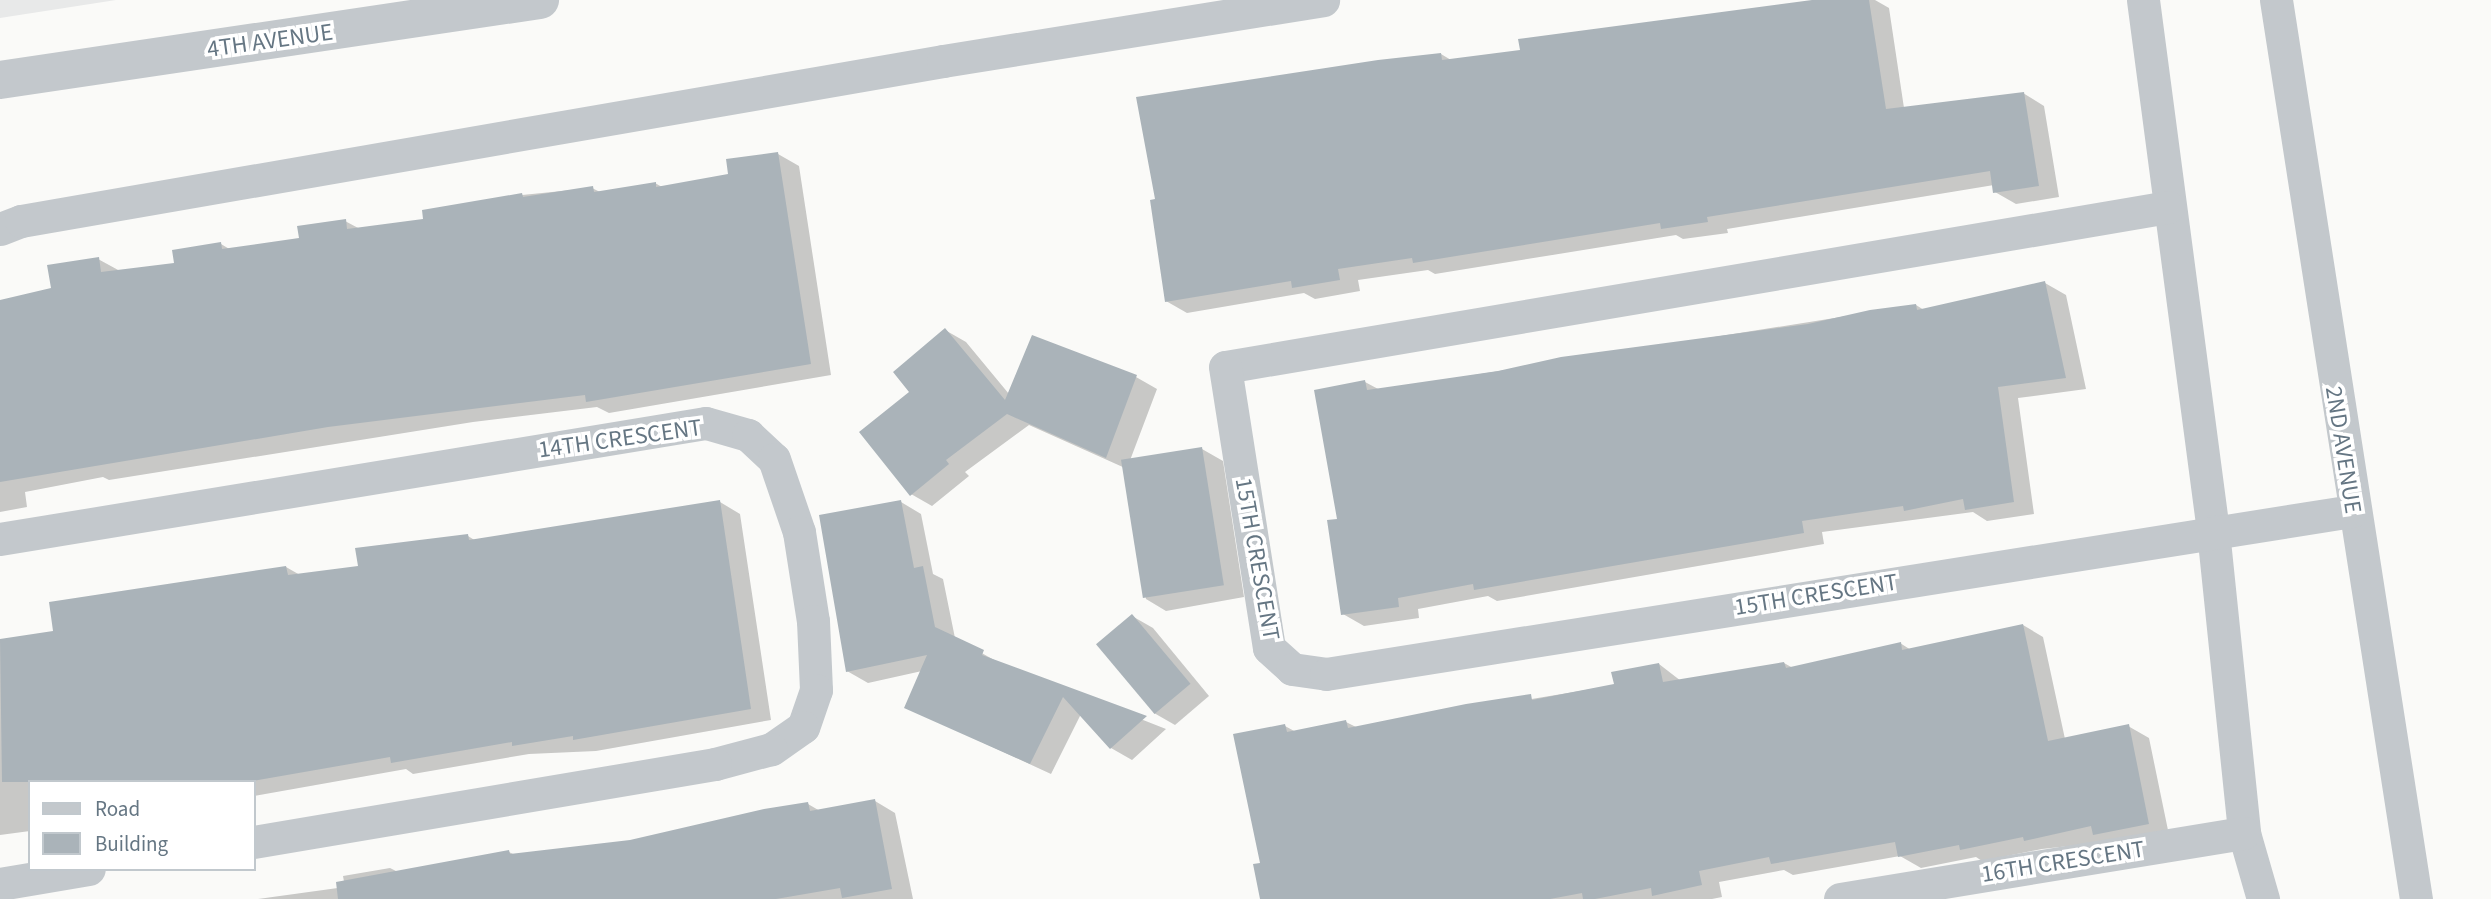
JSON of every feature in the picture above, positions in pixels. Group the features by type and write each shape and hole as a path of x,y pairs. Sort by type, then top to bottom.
{"street":[{"name":"4TH AVENUE","path":"0,80 540,0"},
{"path":"0,229 21,221 943,61 1323,0"},
{"path":"2143,0 2168,207 2213,531 2244,833 2263,899"},
{"name":"2ND AVENUE","path":"2276,0 2352,511 2416,899"},
{"name":"15TH CRESCENT","path":"2168,207 1224,367 1269,648 1292,669 1326,674 2352,511"},
{"name":"14TH CRESCENT","path":"0,539 706,423 748,435 774,459 799,532 813,621 816,690 803,727 771,748 715,764 256,842"},
{"name":"16TH CRESCENT","path":"1840,899 2244,833"},
{"path":"0,884 77,871"}],"shaded area":[{"path":"0,0 116,0 0,18"}],"building":[{"path":"1812,0 1869,0 1886,109 2024,92 2039,186 1993,193 1990,171 1707,217 1708,222 1661,229 1660,223 1413,263 1412,258 1338,269 1340,280 1292,288 1291,281 1165,302 1150,200 1155,199 1136,97 1378,60 1441,53 1442,60 1520,50 1518,39"},
{"path":"778,152 811,364 586,402 585,395 328,427 0,482 0,300 51,288 47,265 99,257 101,272 174,263 172,250 221,242 222,249 299,238 297,226 346,219 347,229 423,219 422,210 522,193 523,197 593,186 594,192 656,182 656,187 728,174 726,159"},
{"path":"2045,281 2066,378 1998,387 2014,502 1965,510 1963,499 1904,511 1903,506 1802,521 1804,533 1474,590 1473,584 1398,598 1399,607 1341,615 1327,520 1337,519 1314,390 1365,380 1367,390 1498,371 1561,357 1808,324 1870,310 1916,304 1917,310"},
{"path":"945,328 1005,400 1032,335 1137,375 1106,458 1007,414 946,460 949,464 910,496 859,432 909,392 893,372"},
{"path":"1202,447 1224,585 1143,598 1121,460"},
{"path":"720,500 751,709 573,740 573,736 512,746 512,742 391,763 390,757 256,780 2,782 0,639 53,631 49,602 286,566 288,575 358,566 355,548 468,534 469,540"},
{"path":"901,500 914,568 923,566 935,627 984,650 982,655 1147,716 1110,749 1063,697 1030,764 904,708 927,655 846,672 819,515"},
{"path":"1132,614 1190,684 1154,714 1096,644"},
{"path":"2023,624 2048,741 2129,724 2149,824 2093,835 2091,826 2024,841 2023,837 1960,850 1959,845 1898,857 1895,842 1771,864 1769,857 1699,871 1702,885 1652,896 1651,888 1595,899 1583,899 1582,893 1550,899 1260,899 1253,864 1260,863 1233,734 1285,724 1287,732 1346,720 1348,728 1531,694 1532,700 1614,684 1611,672 1659,663 1663,682 1784,662 1786,668 1901,642 1902,650"},
{"path":"875,799 892,889 842,898 840,888 776,899 338,899 336,882 509,850 510,854 630,840 764,809 808,802 810,811"}]}
